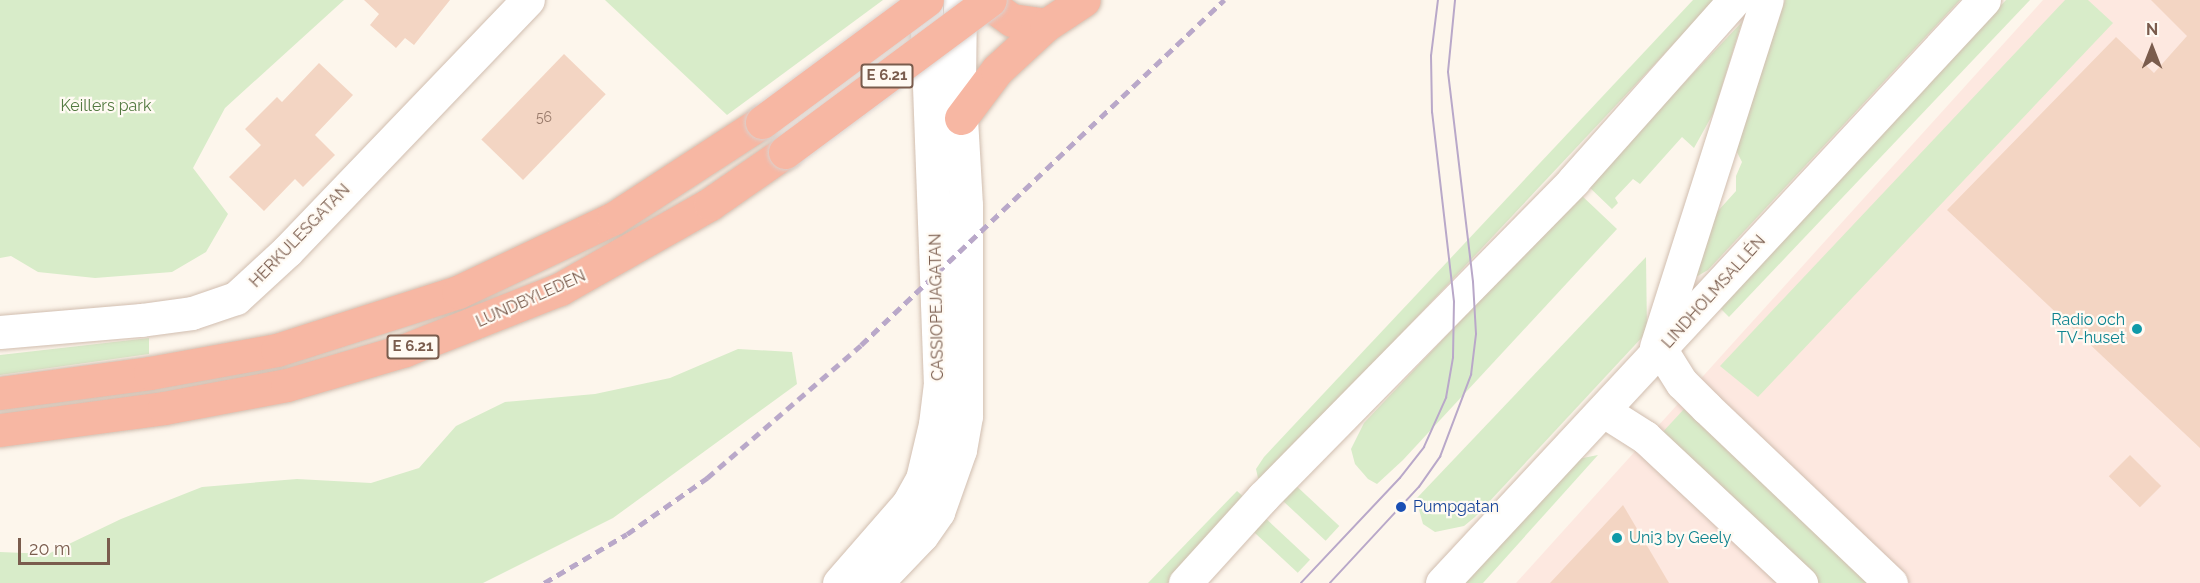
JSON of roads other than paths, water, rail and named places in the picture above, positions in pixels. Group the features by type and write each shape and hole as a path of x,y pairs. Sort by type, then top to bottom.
{"highway":[{"name":"E 6.21","path":"0,393 150,373 277,350 448,296 615,218 762,122 926,0"},
{"path":"984,0 1012,20 1046,26"},
{"name":"LUNDBYLEDEN","path":"0,429 164,408 287,385 405,350 560,289 710,204 785,152 990,0"},
{"path":"961,118 997,70 1046,26 1084,0"}],"street":[{"name":"HERKULESGATAN","path":"0,332 141,320 192,313 236,298 287,251 528,0"},
{"name":"CASSIOPEJAGATAN","path":"839,583 908,504 922,478 935,424 940,386 926,0"},
{"name":"CASSIOPEJAGATAN","path":"876,583 922,535 938,512 960,450 966,416 966,205 961,118 960,0"},
{"path":"1185,583 1263,497 1573,181 1734,0"},
{"path":"1767,0 1713,161 1657,355 1707,408 1891,583"},
{"name":"LINDHOLMSALLÉN","path":"1442,583 1657,355 1984,0"},
{"path":"1604,411 1645,437 1801,583"}],"tram line":[{"path":"1301,583 1400,478 1424,447 1446,398 1453,358 1454,302 1432,113 1431,56 1438,0"},
{"path":"1330,583 1419,487 1440,457 1471,375 1476,334 1473,282 1448,72 1455,0"}],"railway":[{"path":"544,583 627,534 707,478 861,345 1224,0"}],"place":[{"name":"Radio och TV-huset","path":"2137,329"},
{"name":"Pumpgatan","path":"1401,507"},
{"name":"Uni3 by Geely","path":"1617,538"}],"park label":[{"name":"Keillers park","path":"106,106"}]}
